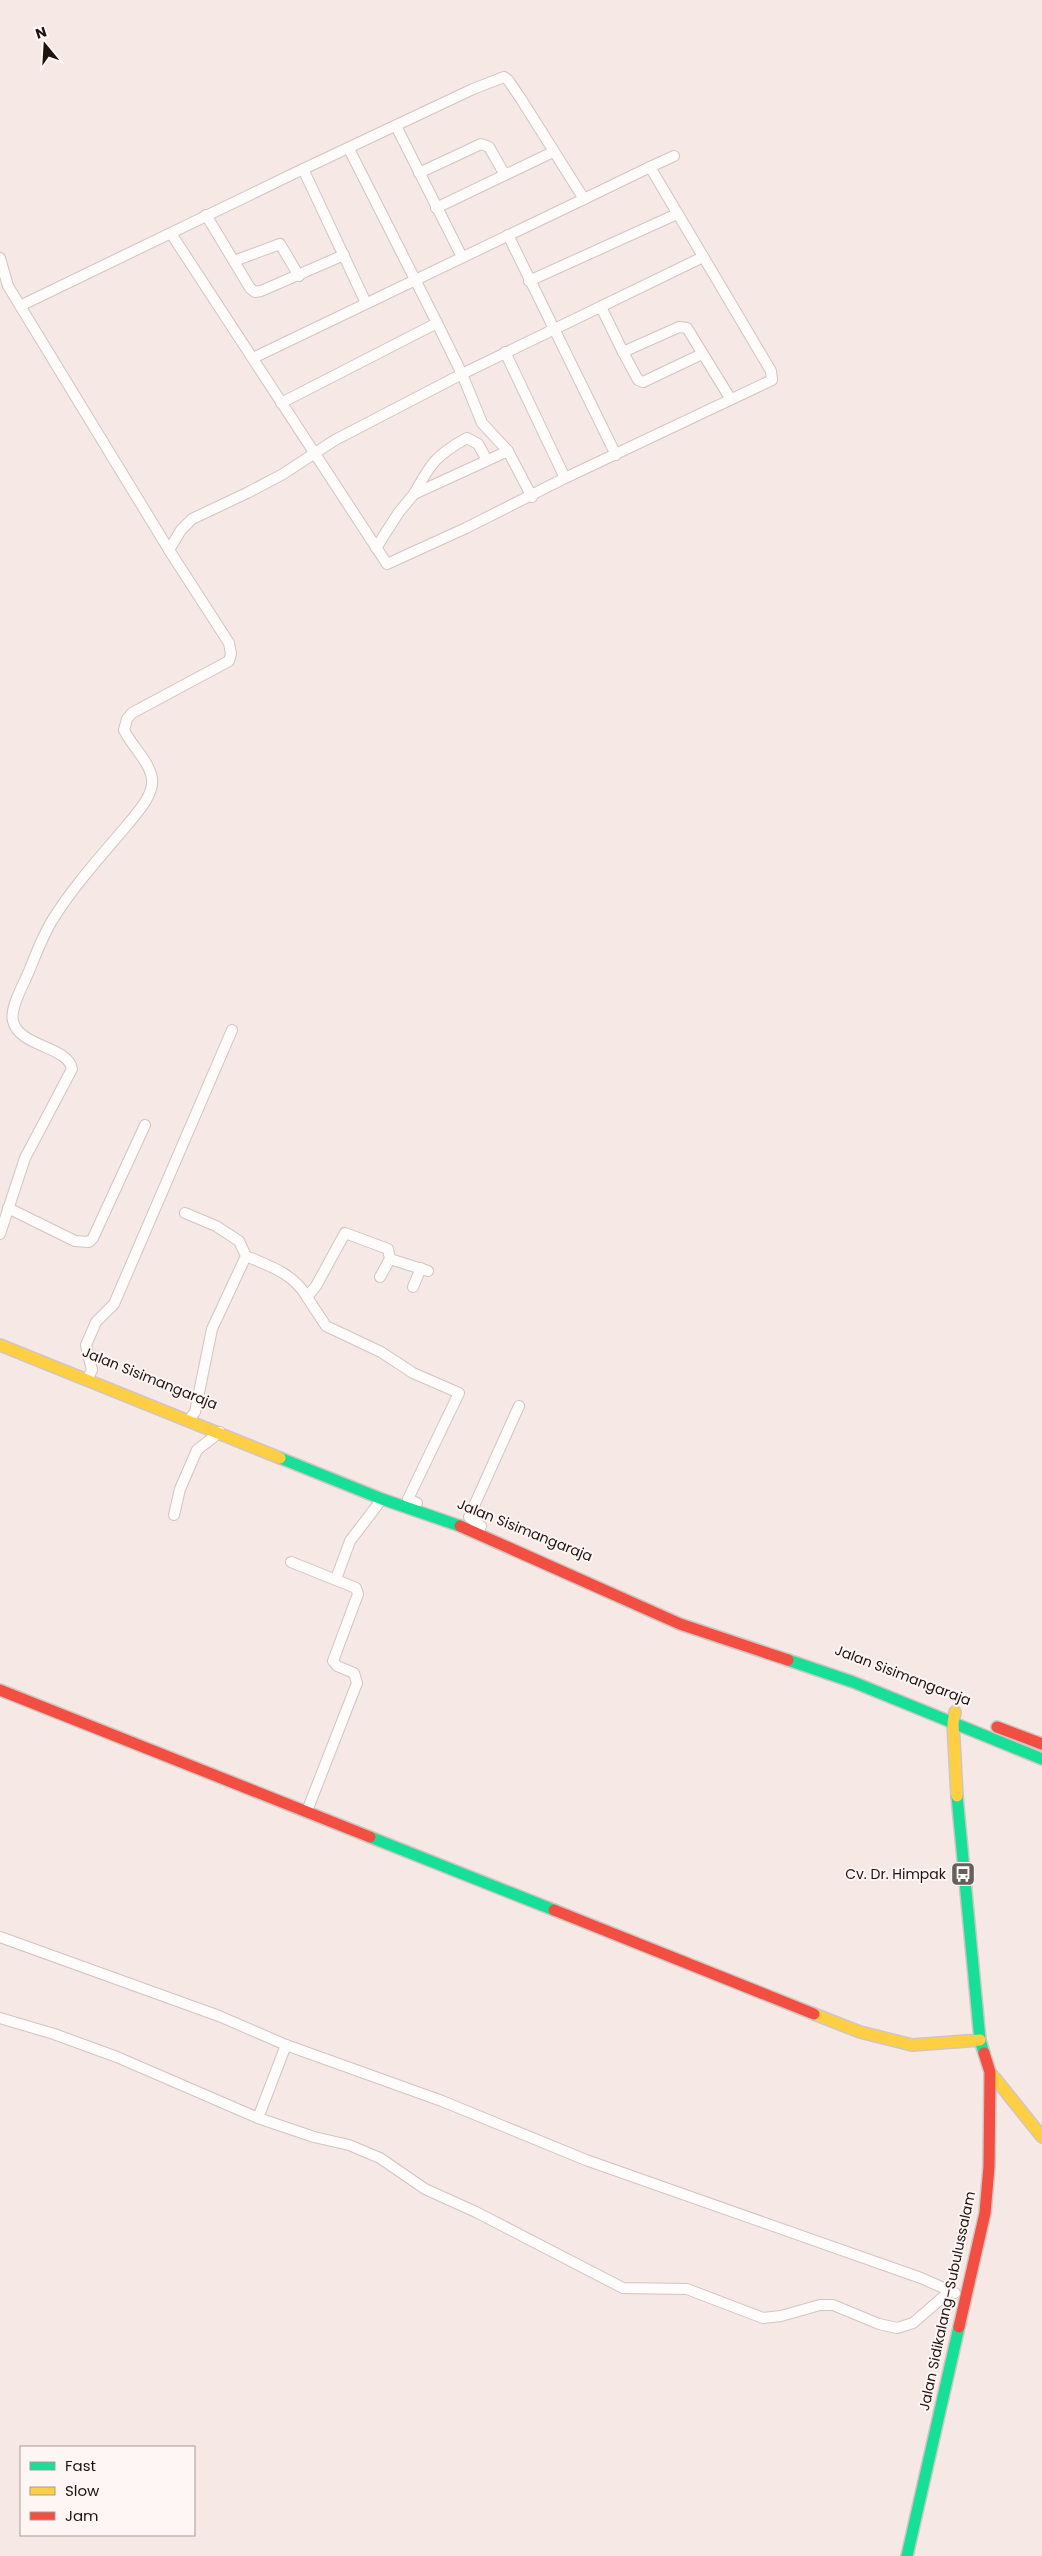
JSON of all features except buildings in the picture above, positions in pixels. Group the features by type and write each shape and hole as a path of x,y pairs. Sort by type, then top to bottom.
{"main road":[{"name":"Jalan Sisimangaraja","path":"0,1336 89,1375 479,1530 681,1615 825,1666 951,1718 985,1722 1042,1744"},
{"name":"Jalan Sisimangaraja","path":"0,1345 89,1375"},
{"name":"Jalan Sisimangaraja","path":"192,1416 220,1432 382,1499 420,1508"},
{"path":"0,1690 860,2032 912,2045 980,2040"},
{"path":"951,1718 1042,1760"},
{"name":"Jalan Sidikalang–Subulussalam","path":"907,2556 964,2297 985,2213 989,2167 990,2072 980,2040 958,1823 951,1718"},
{"path":"990,2072 1042,2137"}],"street":[{"path":"22,306 303,169 473,89 504,78 508,80 584,199"},
{"path":"396,126 462,257"},
{"path":"419,173 481,144 489,147 504,175"},
{"path":"349,149 462,374 482,423 508,450 532,497"},
{"path":"436,208 553,152"},
{"path":"253,358 366,302 674,156"},
{"path":"172,234 387,564 532,497 565,478 616,455 730,398 772,380 773,376 650,167"},
{"path":"303,169 366,302"},
{"path":"529,281 677,214"},
{"path":"206,216 250,288 255,292 299,276 344,255"},
{"path":"508,235 616,455"},
{"path":"234,261 280,244 299,276"},
{"path":"168,550 181,530 192,519 247,493 315,453 462,374 703,257"},
{"path":"0,258 8,286 22,306 168,550 229,643 231,654 229,661 137,710 127,719 124,730 151,771 153,780 151,790 136,815 75,887 53,918 20,990 12,1020 23,1036 62,1056 69,1061 72,1069 25,1158 0,1234"},
{"path":"601,307 638,380 643,382 702,354"},
{"path":"281,403 437,323"},
{"path":"623,352 682,326 687,328 730,398"},
{"path":"505,352 565,478"},
{"path":"376,548 399,512 414,494 443,451 467,438 478,444 488,460"},
{"path":"414,494 508,450"},
{"path":"89,1375 86,1346 91,1332 114,1304 232,1030"},
{"path":"8,1208 74,1240 89,1242 93,1238 145,1125"},
{"path":"185,1213 216,1226 239,1241 246,1256 282,1272 300,1285 326,1326 381,1352 420,1376 459,1393 408,1499 420,1508"},
{"path":"307,1297 316,1286 343,1234 349,1234 388,1249 390,1259 380,1277"},
{"path":"192,1416 212,1329 246,1256"},
{"path":"390,1259 424,1269 413,1287"},
{"path":"479,1530 470,1516 519,1406"},
{"path":"174,1515 180,1489 197,1450 220,1432"},
{"path":"336,1579 350,1541 382,1499"},
{"path":"291,1562 336,1579 358,1591 333,1657 334,1664 356,1675 357,1683 307,1811"},
{"path":"0,1937 219,2016 286,2045 442,2101 586,2160 964,2297"},
{"path":"0,2018 54,2034 117,2057 258,2118 314,2137 349,2144 380,2158 425,2189 484,2216 623,2288 687,2290 763,2318 782,2316 820,2305 832,2305 878,2324 897,2328 913,2323 950,2291"},
{"path":"258,2118 286,2045"}],"traffic: fast":[{"path":"280,1458 382,1499 460,1526"},
{"path":"788,1660 853,1682 1042,1759"},
{"path":"957,1796 980,2040 984,2053"},
{"path":"370,1837 554,1910"},
{"path":"907,2556 959,2327"}],"traffic: slow":[{"path":"0,1345 280,1458"},
{"path":"955,1712 953,1723 957,1796"},
{"path":"814,2014 860,2032 912,2045 980,2040"},
{"path":"990,2072 1042,2137"}],"traffic: jam":[{"path":"460,1526 680,1624 788,1660"},
{"path":"0,1690 370,1837"},
{"path":"997,1727 1042,1744"},
{"path":"554,1910 814,2014"},
{"path":"959,2327 985,2213 989,2167 990,2072 984,2053"}],"place":[{"name":"Cv. Dr. Himpak","path":"963,1874"}]}
